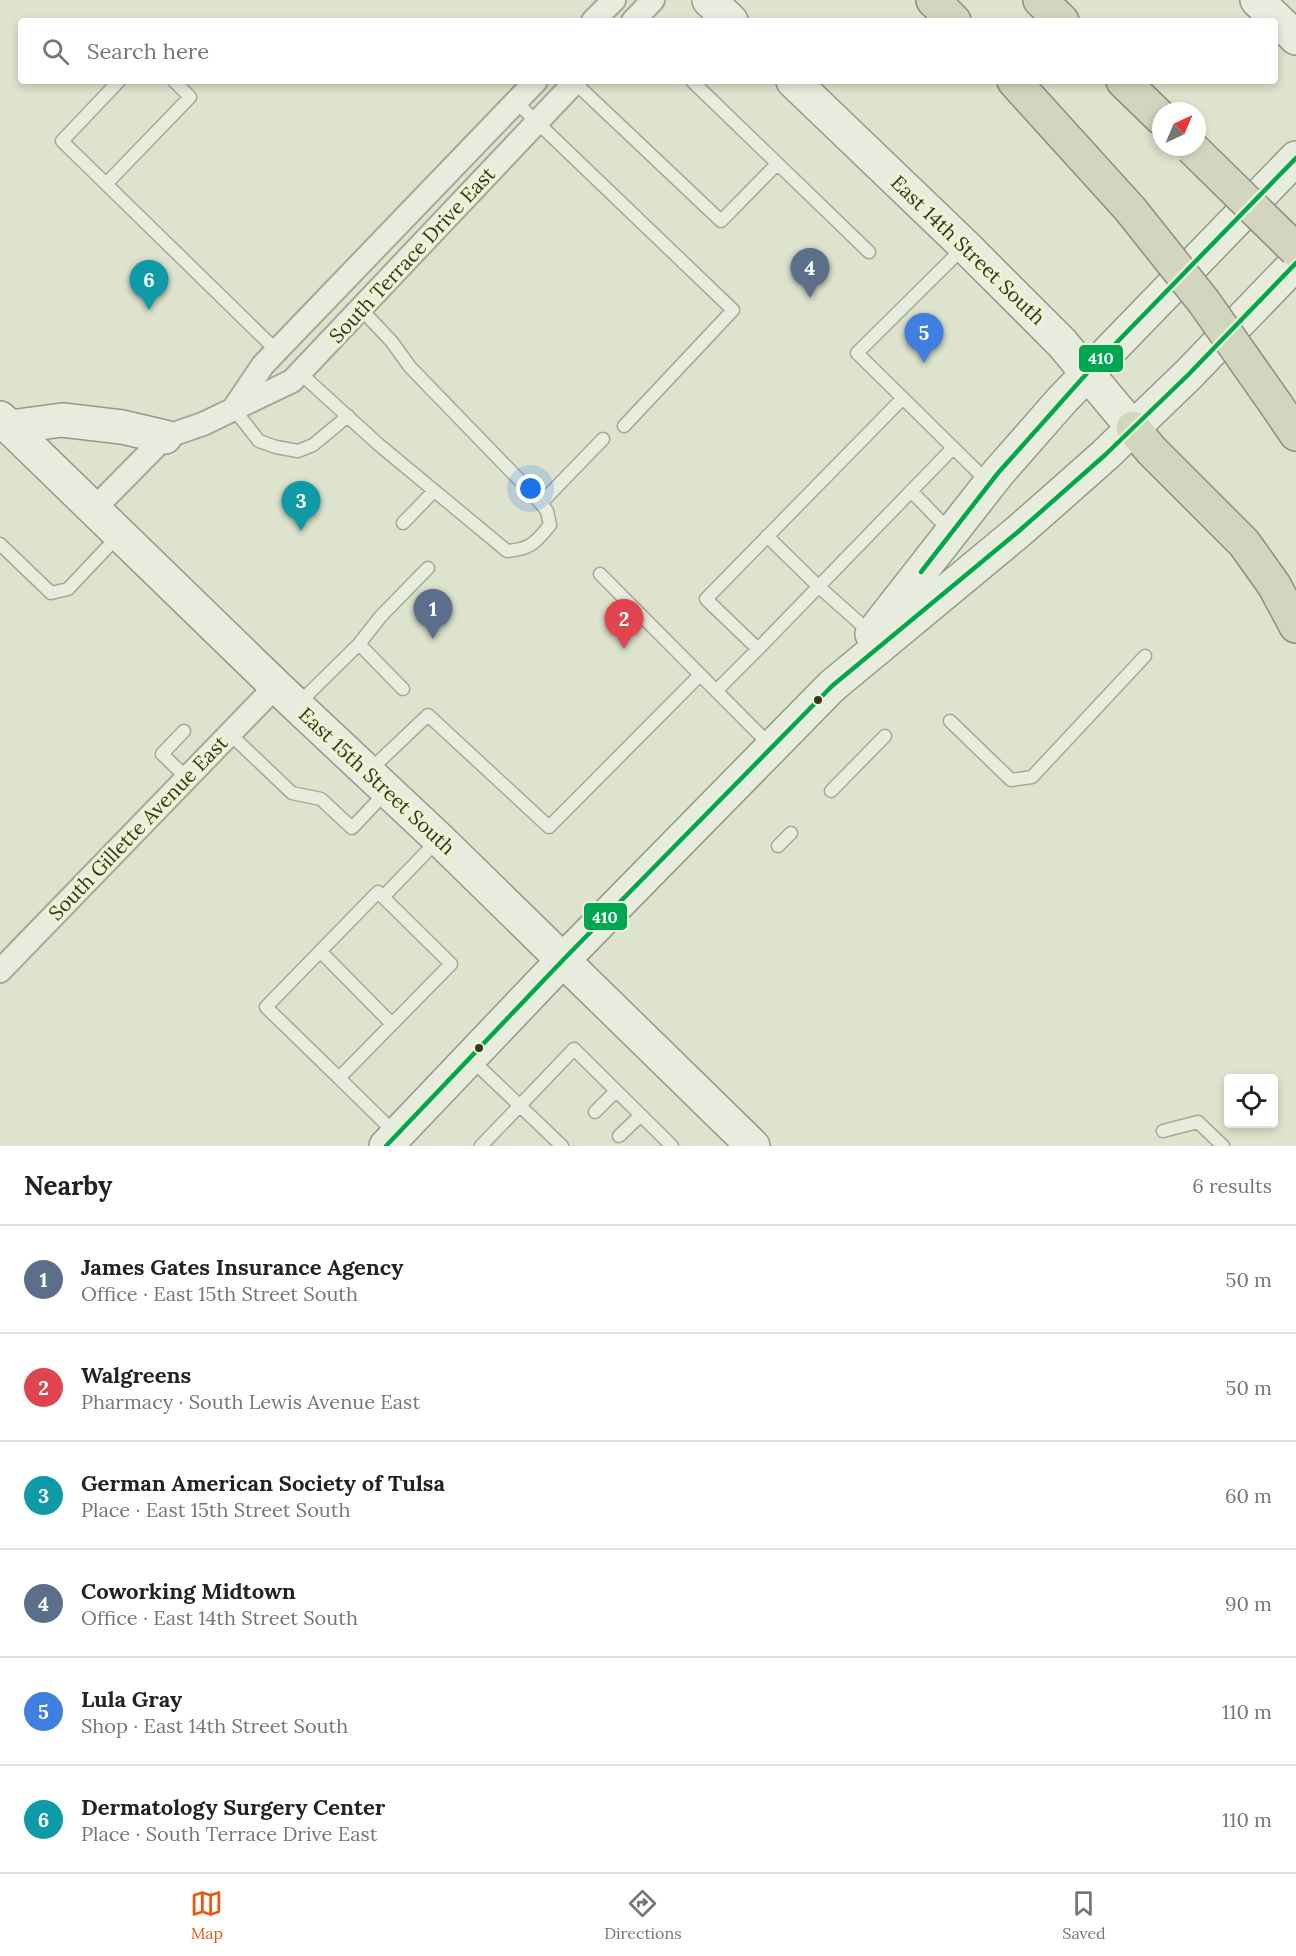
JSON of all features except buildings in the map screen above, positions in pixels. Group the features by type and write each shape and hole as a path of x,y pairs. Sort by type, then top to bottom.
{"highway":[{"path":"933,0 951,18"},
{"path":"1040,0 1059,18"},
{"path":"1017,84 1130,209 1204,302 1296,434"},
{"path":"1126,84 1152,109"},
{"path":"1200,156 1296,250"},
{"path":"1133,428 1151,450 1244,543 1274,585 1296,626"}],"street":[{"path":"603,18 652,0"},
{"path":"709,0 728,18"},
{"path":"1257,0 1275,18"},
{"path":"1278,21 1296,39"},
{"name":"South Terrace Drive East","path":"233,408 263,365 533,84"},
{"name":"South Terrace Drive East","path":"93,510 165,437 203,424 292,381 571,84"},
{"name":"East 14th Street South","path":"796,84 1062,343 1133,428"},
{"path":"832,686 990,484 1088,372 1296,158"},
{"path":"391,1140 562,960 832,686 1019,531 1133,428 1296,263"},
{"path":"5,422 62,420 122,427 165,437"},
{"name":"East 15th Street South","path":"5,422 93,510 438,839 753,1146"},
{"name":"South Gillette Avenue East","path":"0,971 230,734 287,696"}],"lane":[{"path":"116,84 62,141 277,351"},
{"path":"106,184 190,97 177,84"},
{"path":"577,84 721,221 777,164"},
{"path":"695,84 869,252"},
{"path":"516,102 733,310 624,426"},
{"path":"965,246 857,353 990,484"},
{"path":"300,373 434,491 507,551 526,549 538,539 550,525 547,511 541,503 410,367 392,342 361,309"},
{"path":"758,649 706,598 903,398"},
{"path":"233,408 259,441 298,451 313,444 348,416"},
{"path":"541,503 603,439"},
{"path":"716,691 953,448"},
{"path":"403,523 434,491"},
{"path":"911,491 951,533"},
{"path":"0,544 51,593 68,589 119,535"},
{"path":"768,536 818,586 872,634"},
{"path":"287,696 359,644 381,616 428,568"},
{"path":"600,574 772,747"},
{"path":"359,644 403,689"},
{"path":"950,721 1011,780 1032,777 1145,656"},
{"path":"230,734 292,792 321,799 352,828 377,782 428,715 549,827 700,675"},
{"path":"184,731 162,754 187,778"},
{"path":"831,791 885,736"},
{"path":"778,846 791,833"},
{"path":"382,897 438,839"},
{"path":"339,1078 451,964 378,892 266,1007 339,1078 391,1140"},
{"path":"320,951 392,1024"},
{"path":"481,1146 574,1049 672,1146"},
{"path":"470,1058 562,1146 572,1137"},
{"path":"596,1112 616,1091"},
{"path":"620,1136 640,1115"},
{"path":"1163,1131 1198,1122 1223,1146"}],"transit line":[{"name":"410","path":"921,572 998,473 1088,372 1296,158"},
{"name":"410","path":"386,1146 563,960 832,686 1019,531 1105,455 1188,375 1296,263"}],"place":[{"name":"Coworking Midtown","path":"810,298"},
{"name":"Dermatology Surgery Center","path":"149,310"},
{"name":"Lula Gray","path":"924,363"},
{"name":"German American Society of Tulsa","path":"301,531"},
{"name":"James Gates Insurance Agency","path":"433,639"},
{"name":"Walgreens","path":"624,649"}]}
